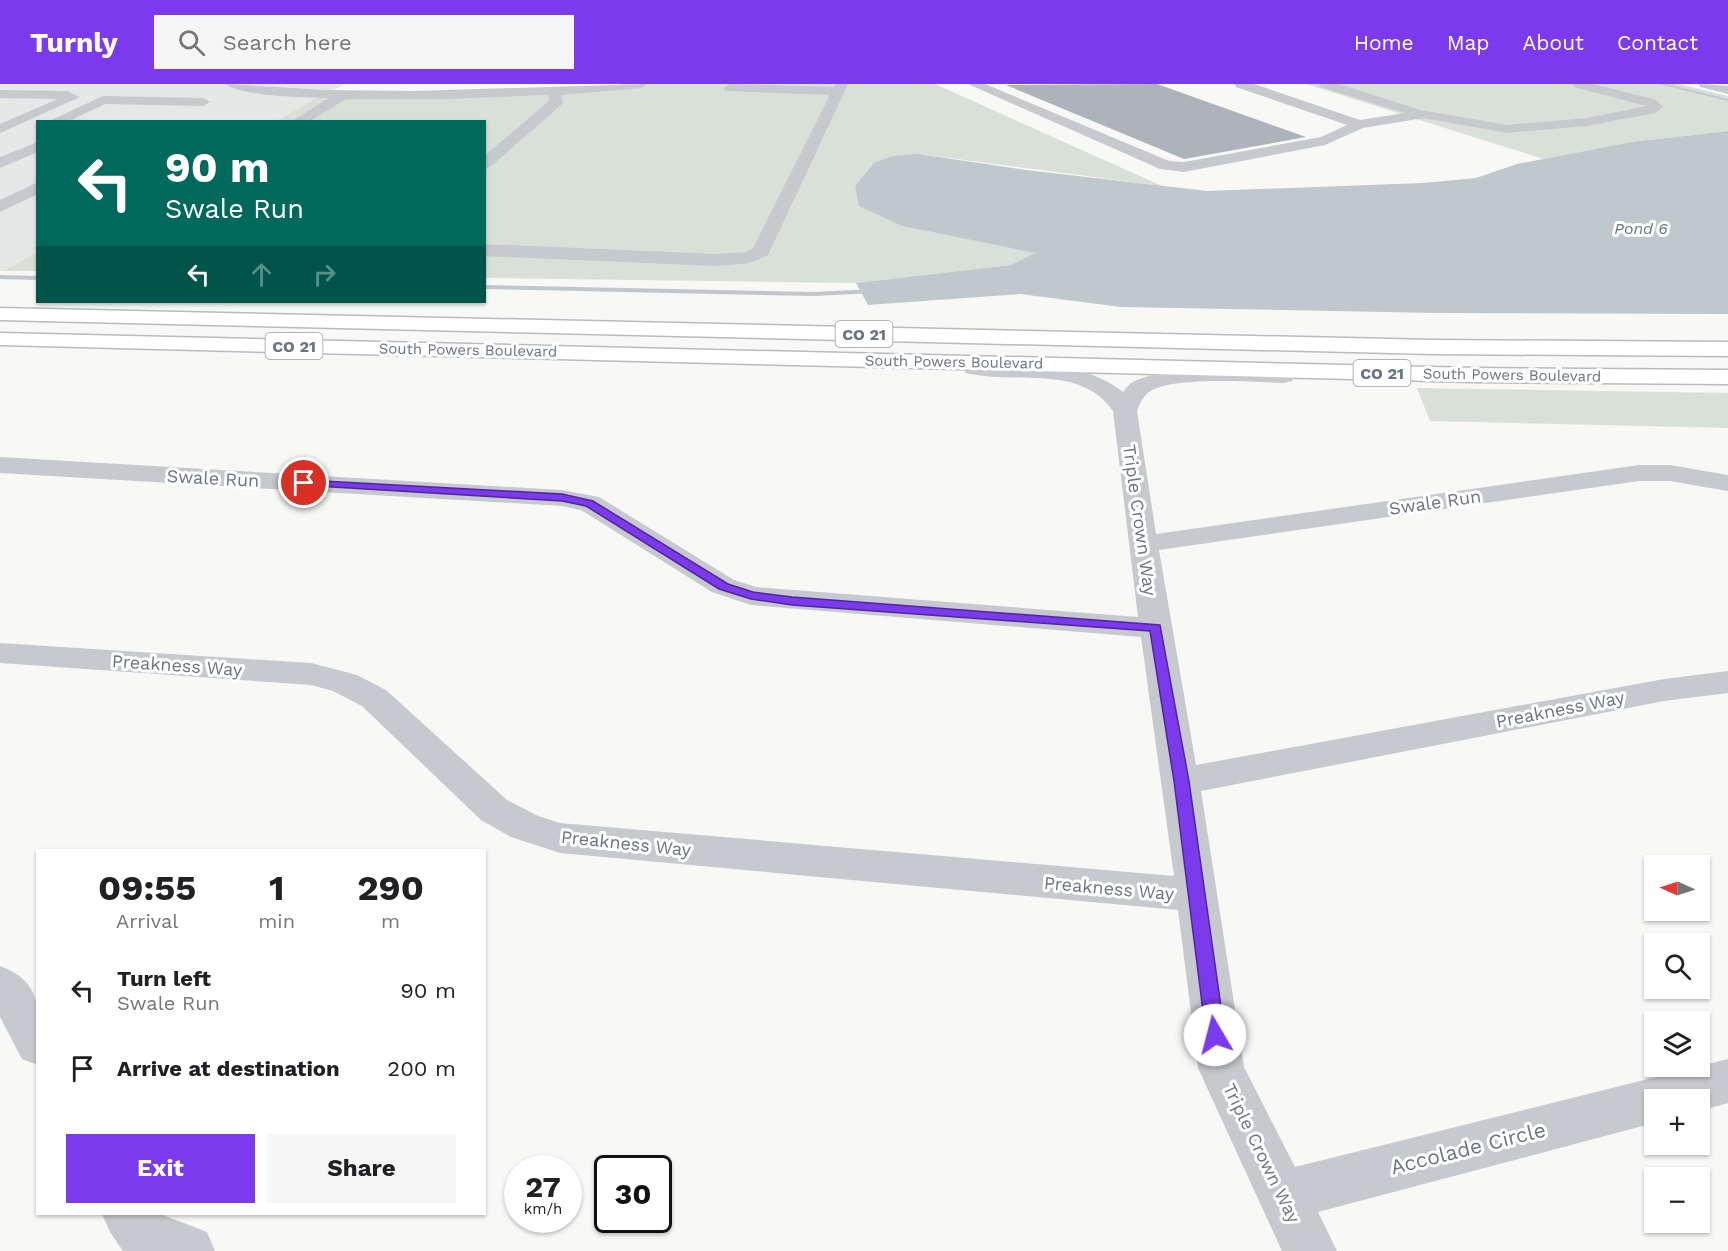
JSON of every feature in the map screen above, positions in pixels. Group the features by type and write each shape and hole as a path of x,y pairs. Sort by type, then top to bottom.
{"highway":[{"name":"South Powers Boulevard","path":"0,314 1434,347 1728,348"},
{"name":"South Powers Boulevard","path":"0,339 1436,374 1728,377"}],"street":[{"path":"58,120 100,101 173,101 221,93 345,91 452,95 554,91 641,84"},
{"path":"974,84 1166,166 1184,167 1325,141 1359,124 1424,114"},
{"path":"1241,84 1359,124"},
{"path":"1325,84 1424,114 1507,129 1587,122 1656,107 1651,103 1579,84"},
{"path":"1705,84 1728,90"},
{"path":"0,94 78,95 129,86"},
{"path":"486,250 715,260 750,257 761,251 841,87 730,88"},
{"path":"0,94 13,88"},
{"path":"301,120 345,91"},
{"path":"486,162 556,102 554,91"},
{"path":"174,117 221,93"},
{"path":"0,129 78,95"},
{"path":"92,120 132,100"},
{"path":"136,116 173,101"},
{"path":"0,164 34,136"},
{"path":"0,164 36,164"},
{"path":"0,207 36,188"},
{"path":"817,358 1053,373 1098,386 1115,397 1125,411"},
{"path":"1125,411 1131,396 1142,386 1155,380 1175,377 1436,374"},
{"name":"Triple Crown Way","path":"1125,411 1155,628 1181,781 1221,1068 1310,1251"},
{"name":"Swale Run","path":"0,465 562,498 589,503 697,572 723,586 751,596 1155,628"},
{"name":"Swale Run","path":"1143,544 1639,473 1670,473 1728,483"},
{"name":"Preakness Way","path":"0,653 311,674 345,683 374,698 494,810 525,827 560,838 1197,895"},
{"name":"Preakness Way","path":"1181,781 1652,692 1728,682"},
{"path":"0,986 12,994 36,1040"},
{"name":"Accolade Circle","path":"1698,1089 1728,1081"},
{"name":"Accolade Circle","path":"1282,1196 1644,1103"},
{"path":"129,1215 143,1234 188,1251"}],"shaded area":[{"path":"0,84 345,84 276,120 36,120 36,253 0,271"},
{"path":"640,84 935,84 1162,186 918,154 902,226 1036,253 1011,265 856,283 486,278 486,120 278,120 318,97"},
{"path":"1306,84 1679,84 1728,96 1728,131 1631,142 1543,159"},
{"path":"36,253 36,271 3,271"},
{"path":"1417,388 1728,393 1728,428 1430,421"}],"water":[{"name":"Pond 6","path":"1728,131 1728,314 1437,313 1121,307 1020,294 868,305 856,283 1011,265 1035,253 902,226 859,206 855,186 874,163 892,156 918,154 1026,170 1207,191 1423,183 1476,178 1517,164 1631,142"}],"building":[{"path":"1157,84 1306,137 1184,159 1006,85"}],"waterway":[{"path":"1662,84 1728,100"},
{"path":"0,277 36,278"},
{"path":"486,287 814,294 874,291"}],"route":[{"path":"304,483 562,498 589,503 697,572 723,586 751,596 1155,628 1181,781 1215,1035"}]}
